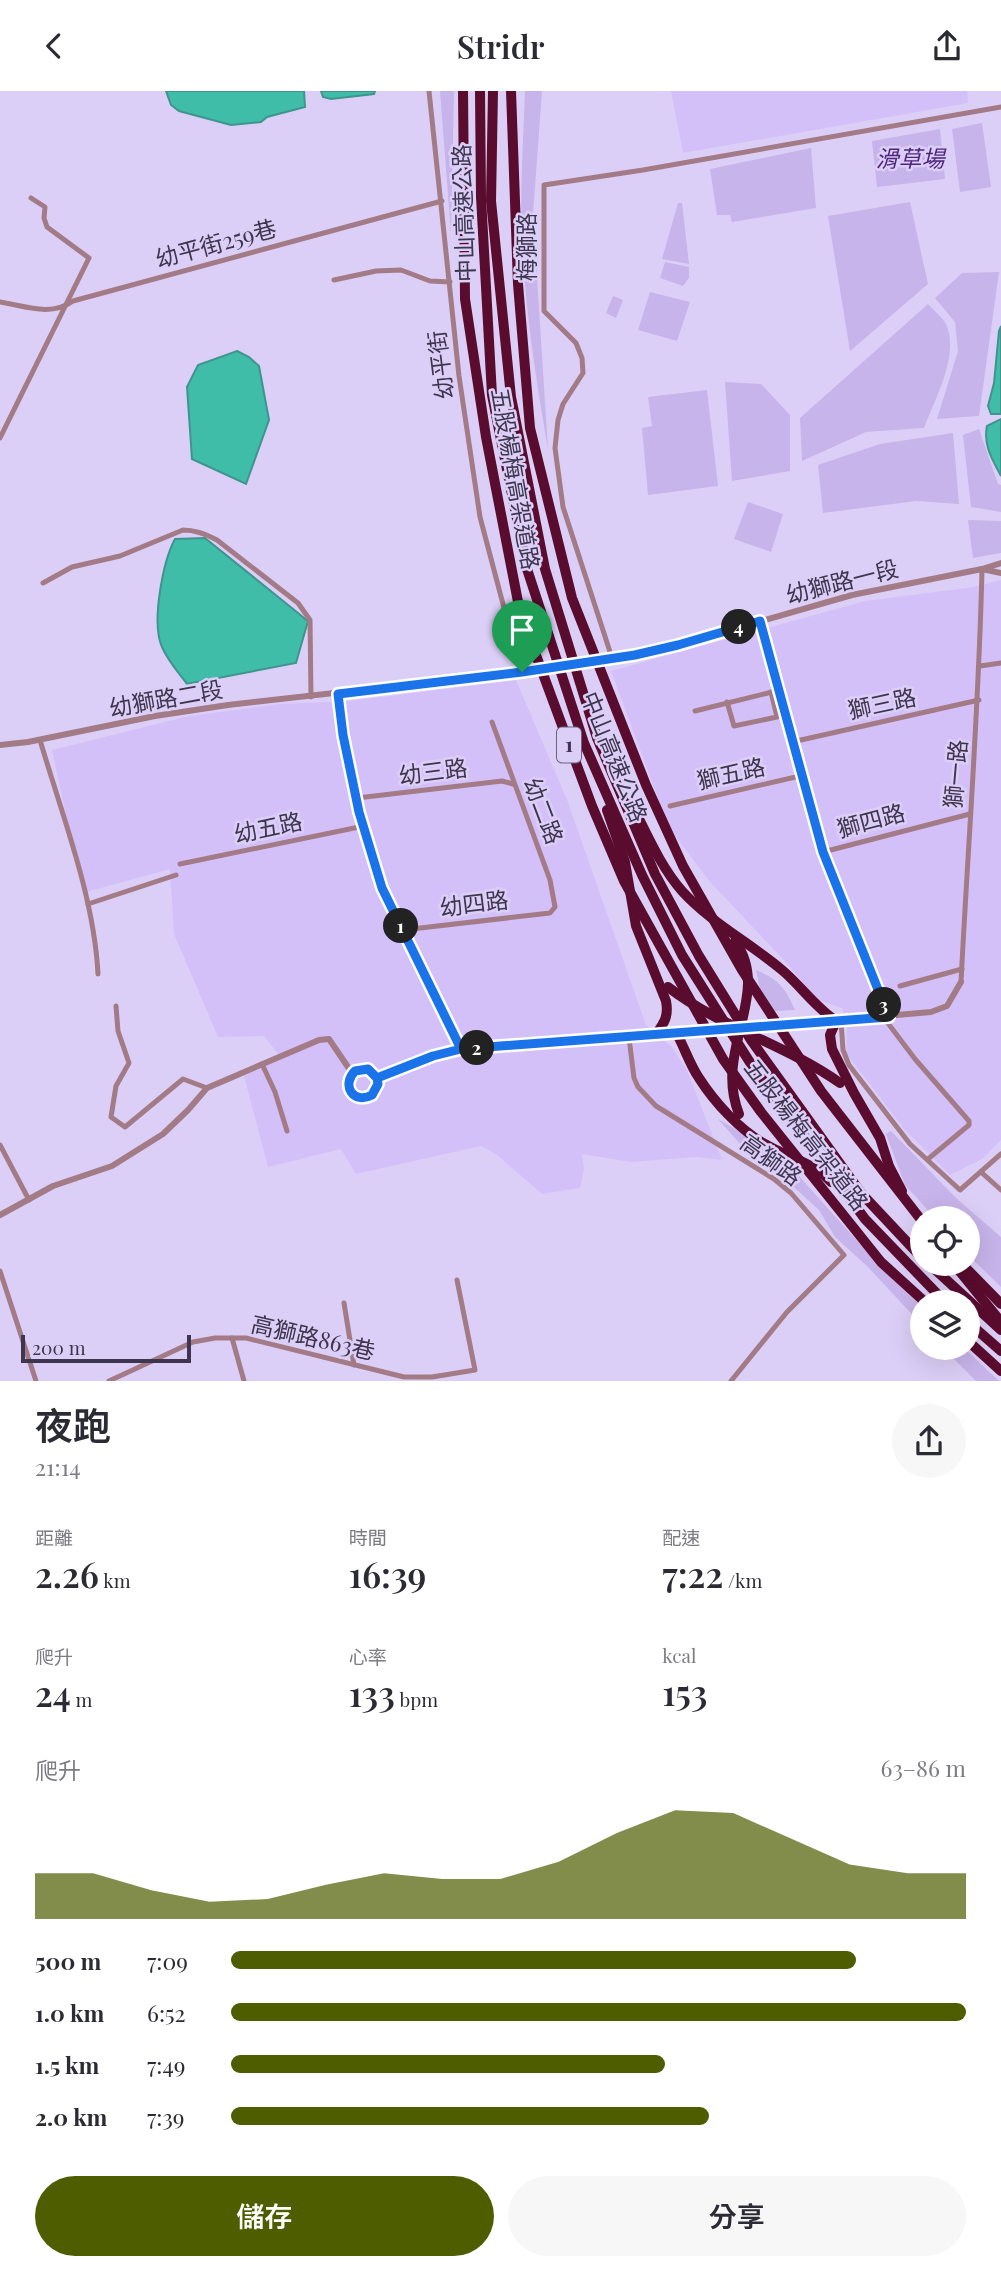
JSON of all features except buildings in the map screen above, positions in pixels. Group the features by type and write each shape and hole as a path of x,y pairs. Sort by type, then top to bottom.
{"highway":[{"name":"五股楊梅高架道路","path":"463,91 464,299 486,437 520,612 592,806 624,881 723,1059 761,1112 881,1262 912,1290"},
{"name":"中山高速公路","path":"480,91 481,197 492,395 527,569 584,743 642,875 682,955 751,1064 865,1219 933,1290"},
{"name":"中山高速公路","path":"493,91 491,201 511,397 545,569 603,753 655,874 699,956 751,1040 861,1193 910,1245"},
{"name":"五股楊梅高架道路","path":"511,91 519,284 530,428 572,598 646,785 683,866 741,970 821,1091 910,1206"},
{"path":"584,743 625,862 636,926 668,1010 666,1020 654,1036"},
{"path":"603,753 674,880 698,907 792,978 823,1013 839,1021 830,1035 832,1049 853,1093 880,1138 889,1165 912,1206"},
{"path":"725,926 741,949 749,974 748,1000 732,1057 735,1103 745,1129"},
{"path":"650,965 668,987 707,1014 805,1060 853,1093"},
{"path":"677,1034 699,1078 724,1109 767,1145 814,1166 865,1219"},
{"path":"942,1276 1001,1330"},
{"path":"964,1276 1001,1322"},
{"path":"974,1276 1001,1304"},
{"path":"980,1333 1001,1352"},
{"path":"980,1352 1001,1371"}],"street":[{"name":"幼平街","path":"429,91 459,376 480,517 522,672"},
{"name":"梅獅路","path":"612,658 563,507 555,448 558,419 563,404 583,373 582,358 576,343 544,311 544,185 1001,107"},
{"path":"0,437 89,258 47,227 45,207 31,198"},
{"name":"幼平街259巷","path":"0,302 49,311 86,297 442,201"},
{"path":"334,280 376,271 401,270 430,281 450,282"},
{"path":"43,583 72,566 120,556 183,530 206,535 298,603 310,620 311,697"},
{"name":"幼獅路一段","path":"338,694 522,672 678,645 852,595 1001,563"},
{"name":"幼獅路一段","path":"982,569 1001,573"},
{"name":"獅一路","path":"961,982 979,700 982,569"},
{"path":"760,621 775,691 823,852 886,1017 915,1059 969,1121 969,1125 928,1159"},
{"path":"980,666 1001,663"},
{"path":"727,702 734,726 777,716 775,691"},
{"path":"695,711 775,691"},
{"path":"338,694 356,798 382,888 461,1049"},
{"name":"幼獅路二段","path":"0,745 40,740 155,716 228,705 338,694"},
{"name":"獅三路","path":"792,741 979,700"},
{"name":"幼二路","path":"492,722 554,892 555,907 550,913"},
{"path":"40,740 88,904 98,974"},
{"name":"獅五路","path":"670,806 800,776"},
{"name":"幼三路","path":"356,798 502,781 513,784"},
{"name":"獅四路","path":"823,852 970,814"},
{"name":"幼五路","path":"180,864 364,826"},
{"path":"88,904 176,875"},
{"name":"幼四路","path":"402,930 550,913"},
{"path":"900,986 962,969"},
{"path":"377,1078 433,1056 461,1049 700,1033 930,1012 947,1006 961,982"},
{"path":"116,1006 118,1031 129,1063 116,1086 111,1117 125,1127 183,1079 207,1088"},
{"path":"839,1021 843,1050 849,1065 910,1144 960,1190 1001,1154"},
{"name":"高獅路","path":"629,1038 634,1078 638,1087 656,1106 774,1179 791,1193 844,1255 787,1312 731,1381"},
{"path":"0,1215 53,1186 112,1166 153,1140 188,1110 207,1088 319,1040 329,1039 352,1073"},
{"path":"262,1064 275,1091 287,1131"},
{"path":"363,1069 371,1071 377,1078 376,1090 372,1095 360,1099 350,1092 348,1085 352,1073 363,1069"},
{"path":"0,1145 29,1200"},
{"path":"981,1172 1001,1190"},
{"path":"0,1271 36,1381"},
{"name":"高獅路863巷","path":"109,1381 193,1342 232,1338 246,1338 415,1378 475,1370 457,1280"},
{"path":"344,1303 354,1365"},
{"path":"232,1338 244,1381"}],"shaded area":[{"path":"166,91 304,91 305,107 267,117 261,122 231,125 179,111 171,105"},
{"path":"321,91 375,91 374,94 331,99 323,97"},
{"path":"671,91 967,91 968,103 683,153"},
{"path":"1001,326 1001,414 991,414 988,406 994,383"},
{"path":"237,351 259,366 269,420 246,484 192,459 187,387 198,365"},
{"path":"1001,419 1001,476 989,452 986,433 987,426"},
{"path":"205,538 308,621 296,663 187,684 173,666 164,652 159,636 158,608 163,577 175,539"},
{"path":"1001,580 1001,1140 982,1159 950,1175 904,1129 846,1053 847,1029 842,1008 818,1000 710,882 669,828 611,671 865,601 974,587"},
{"path":"516,680 568,802 646,1025 672,1047 687,1070 722,1160 696,1157 631,1162 582,1154 584,1169 580,1188 542,1194 497,1155 481,1146 356,1174 341,1149 268,1167 244,1076 282,1059 264,1036 218,1037 174,934 170,869 83,893 52,750 189,716 280,704 350,701"}],"green space":[{"path":"440,91 454,91 451,234"},
{"path":"525,91 542,91 533,214 548,449 533,354 523,258 521,195"},
{"path":"982,123 991,187 960,192 952,129"},
{"name":"滑草場","path":"940,129 945,179 877,187 872,141"},
{"path":"811,148 816,208 732,222 730,215 717,215 710,169"},
{"path":"910,202 928,284 850,351 828,216"},
{"path":"678,203 682,203 689,264 662,259"},
{"path":"665,262 689,267 689,278 683,286 660,278"},
{"path":"999,272 979,416 937,419 958,351 955,322 935,298 962,273"},
{"path":"650,292 690,302 677,341 638,330"},
{"path":"613,296 623,300 616,318 606,313"},
{"path":"928,304 945,322 950,353 944,379 924,428 866,432 802,461 800,418"},
{"path":"725,382 761,384 790,415 790,471 732,481"},
{"path":"707,390 718,486 648,495 642,428 652,426 648,397"},
{"path":"979,429 998,484 1001,485 1001,512 971,507 963,435"},
{"path":"953,433 959,504 916,501 823,513 818,465 880,444"},
{"path":"748,502 783,514 771,552 734,539"},
{"path":"968,520 1001,521 1001,553 973,558"},
{"path":"756,970 781,985 795,1010 774,1011 761,994"},
{"path":"718,1119 781,1156 885,1272 910,1296 910,1312 867,1266 835,1237 819,1210 785,1179 748,1153"},
{"path":"891,1131 965,1206 924,1206 905,1185 886,1134"},
{"path":"980,1219 1001,1237 1001,1287 980,1267"},
{"path":"955,1360 977,1360 999,1381 976,1381"}],"route":[{"path":"522,672 338,694 343,735 359,812 382,888 461,1049 433,1056 377,1078 378,1084 372,1095 360,1099 354,1096 350,1092 348,1079 359,1069 368,1069 377,1078 433,1056 461,1049 889,1017 823,852 800,776 760,621 635,655 522,672"}]}
